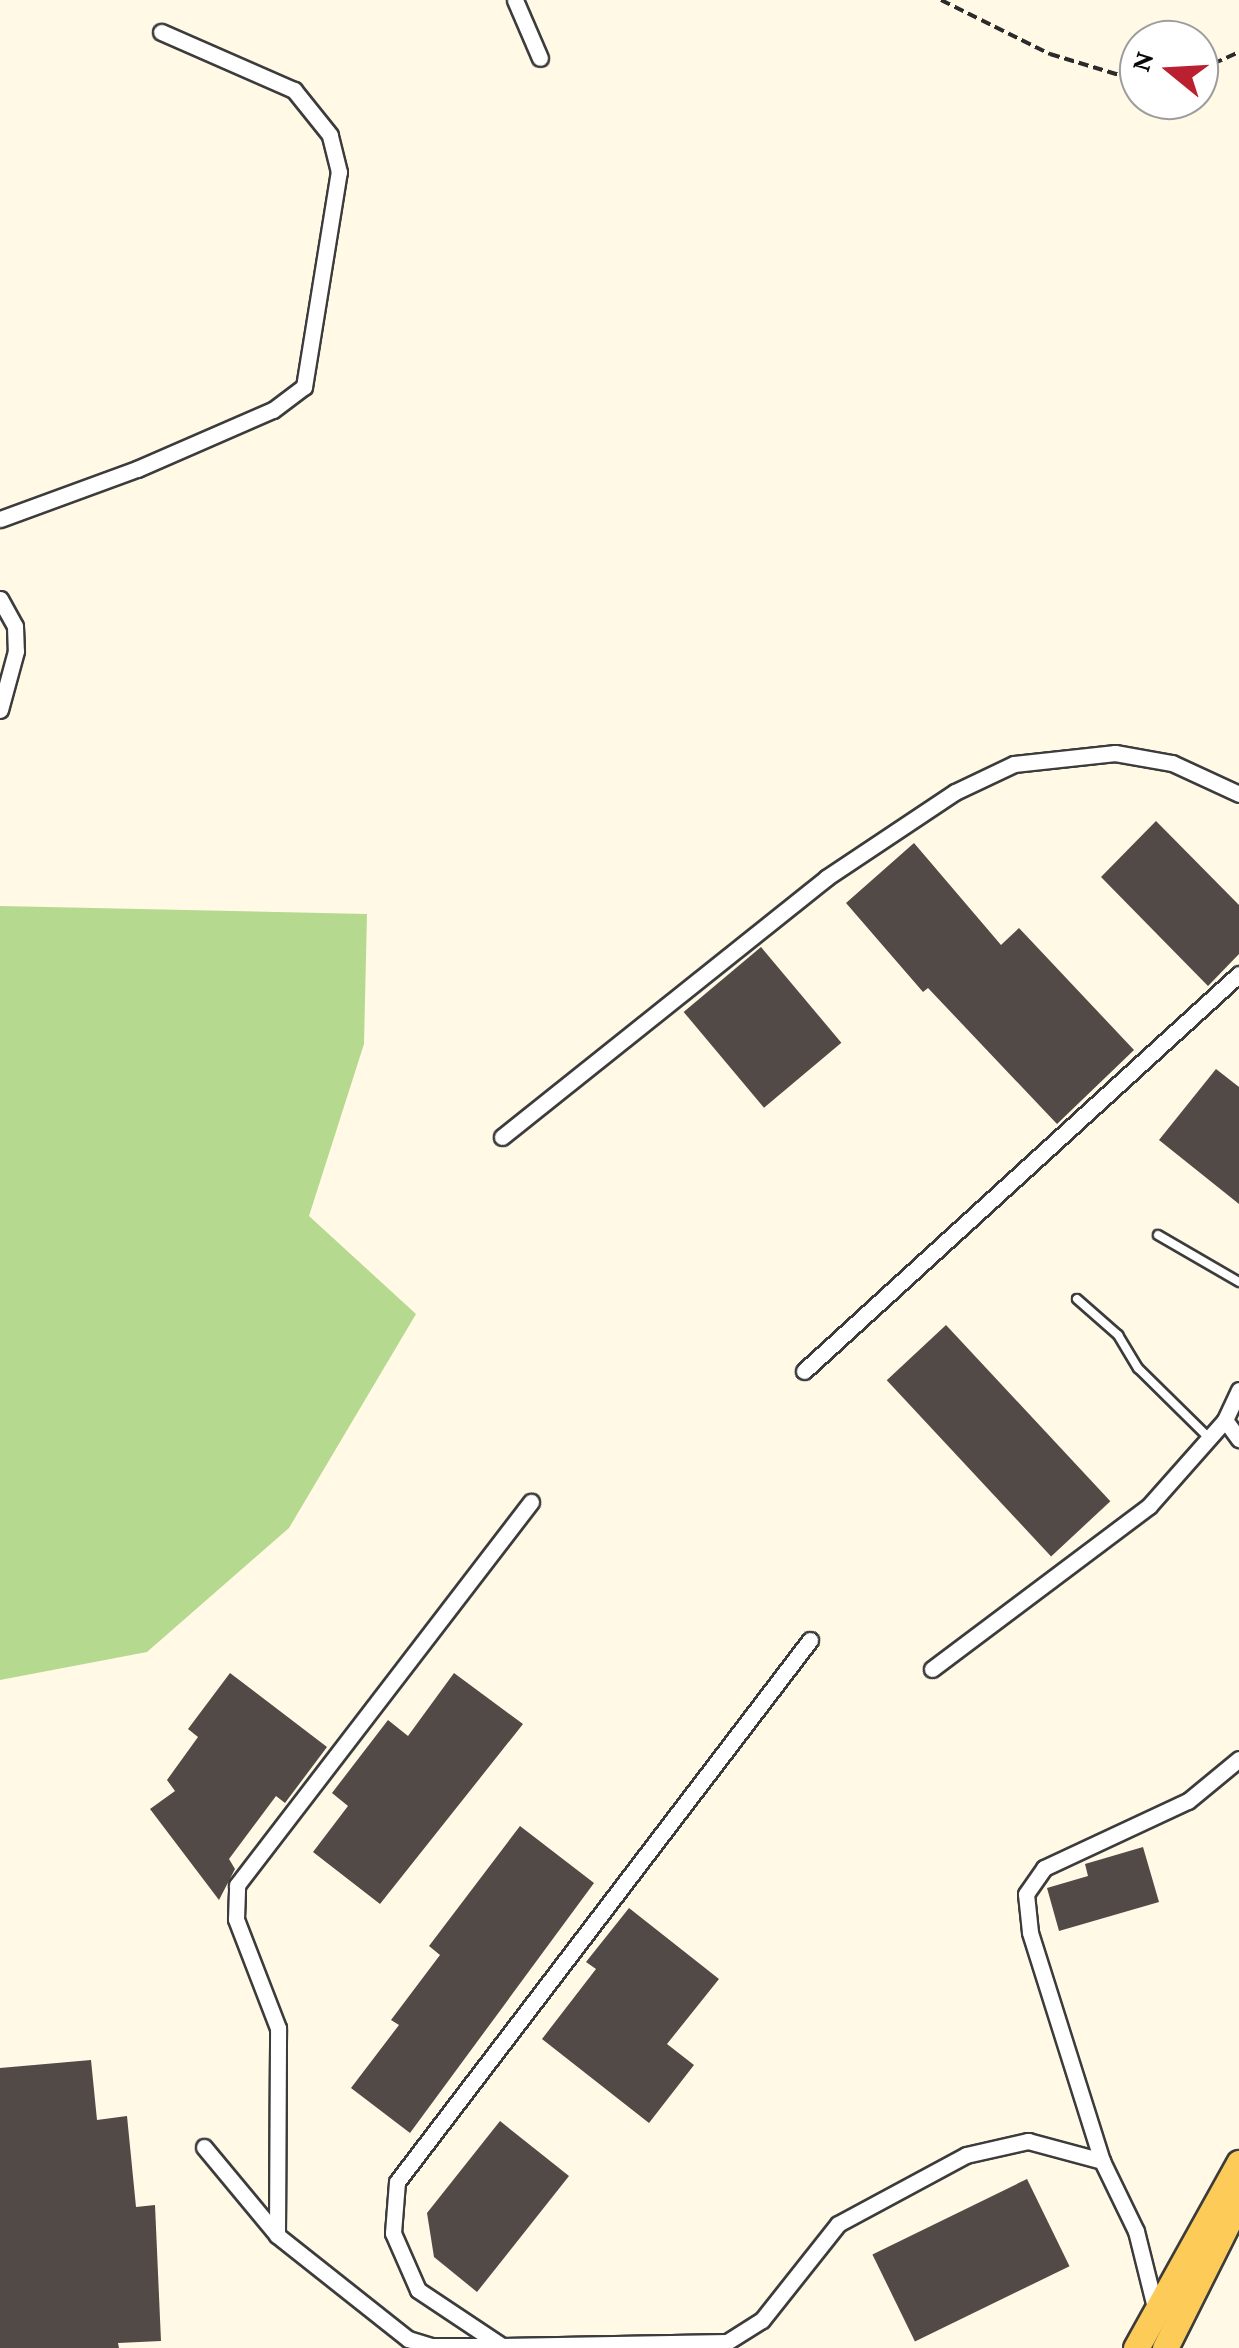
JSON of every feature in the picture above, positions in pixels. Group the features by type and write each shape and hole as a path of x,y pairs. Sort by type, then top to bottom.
{"main road":[{"path":"1136,2348 1239,2163"},
{"path":"1176,2342 1239,2200"}],"street":[{"path":"515,0 540,58"},
{"path":"0,519 137,469 273,410 304,387 338,172 330,135 294,90 161,32"},
{"path":"0,599 14,626 16,651 0,710"},
{"path":"502,1137 826,878 956,792 1014,764 1115,752 1172,763 1239,794"},
{"path":"804,1371 1239,974"},
{"path":"932,1668 1149,1506 1225,1420 1239,1390"},
{"path":"1225,1420 1239,1439"},
{"path":"277,2235 278,2028 236,1919 237,1884 531,1502"},
{"path":"502,2346 418,2290 393,2233 397,2182 810,1640"},
{"path":"1176,2342 1156,2311 1136,2231 1102,2161 1030,1932 1026,1894 1044,1868 1188,1800 1239,1759"},
{"path":"204,2146 277,2235 408,2339 431,2346 727,2342 762,2320 838,2224 966,2155 1028,2142 1102,2161"}],"lane":[{"path":"1158,1235 1239,1282"},
{"path":"1078,1299 1210,1439"}],"path":[{"path":"942,0 1050,54 1119,74"}],"green space":[{"path":"0,906 367,914 364,1044 309,1216 416,1314 289,1528 147,1652 0,1680"}],"building":[{"path":"1156,821 1239,905 1239,954 1208,986 1101,877"},
{"path":"914,843 1001,945 1019,928 1134,1050 1057,1124 928,988 923,992 846,903"},
{"path":"761,947 841,1043 764,1108 684,1012"},
{"path":"1216,1069 1239,1087 1239,1204 1159,1140"},
{"path":"946,1325 1110,1501 1051,1556 887,1380"},
{"path":"230,1673 327,1747 285,1803 276,1796 229,1859 235,1869 219,1900 150,1809 175,1791 167,1780 198,1737 188,1729"},
{"path":"454,1673 523,1724 380,1904 313,1852 348,1806 332,1793 388,1720 408,1736"},
{"path":"520,1826 594,1883 410,2133 351,2088 399,2025 391,2020 440,1955 429,1946"},
{"path":"1143,1847 1159,1902 1059,1931 1047,1888 1088,1876 1085,1864"},
{"path":"629,1908 719,1979 667,2044 694,2065 649,2123 542,2039 596,1969 586,1962"},
{"path":"91,2060 97,2120 127,2116 136,2207 155,2205 161,2341 118,2343 119,2348 0,2348 0,2068"},
{"path":"500,2121 569,2176 477,2292 434,2257 427,2213"},
{"path":"1027,2179 1070,2266 915,2342 872,2254"}]}
